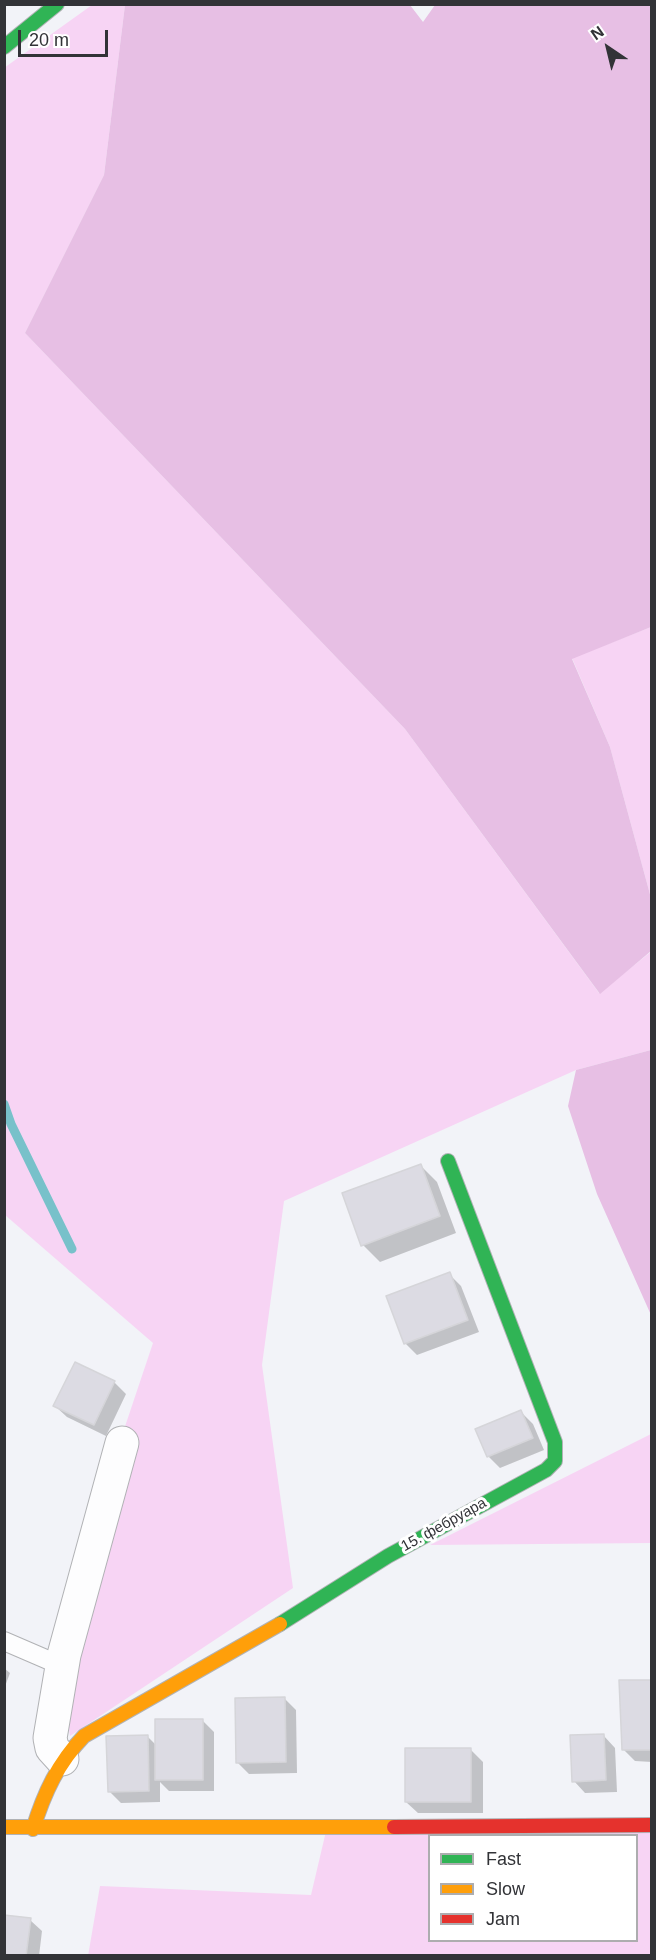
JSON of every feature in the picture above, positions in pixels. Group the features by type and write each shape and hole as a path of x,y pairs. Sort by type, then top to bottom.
{"street":[{"path":"4,47 57,4"},
{"name":"15. фебруара","path":"33,1829 49,1781 62,1759 84,1737 262,1635 397,1551 546,1470 555,1461 555,1442 448,1161"},
{"path":"62,1759 52,1748 50,1738 62,1666 122,1443"},
{"path":"4,1827 33,1829 651,1825"}],"lane":[{"path":"4,1641 62,1666"}],"shaded area":[{"path":"92,5 125,5 104,175 25,333 405,729 599,993 652,951 651,1050 576,1070 284,1201 262,1365 293,1588 70,1736 59,1644 99,1504 153,1343 5,1215 4,68"},
{"path":"125,5 410,5 423,22 435,5 651,5 651,627 572,659 610,747 651,898 651,951 600,994 405,729 25,333 104,175"},
{"path":"651,627 651,898 610,747 572,658"},
{"path":"652,1050 651,1315 597,1194 568,1106 576,1070"},
{"path":"651,1434 651,1543 430,1545"},
{"path":"651,1825 651,1955 88,1956 100,1886 311,1895 327,1827"}],"building":[{"path":"421,1164 440,1216 361,1246 342,1193"},
{"path":"450,1272 468,1320 404,1344 386,1296"},
{"path":"75,1362 115,1381 94,1425 53,1406"},
{"path":"521,1410 533,1438 487,1457 475,1429"},
{"path":"619,1680 652,1680 652,1750 622,1750"},
{"path":"285,1697 286,1762 236,1763 235,1698"},
{"path":"155,1719 203,1719 203,1780 155,1780"},
{"path":"604,1734 606,1780 572,1782 570,1735"},
{"path":"148,1735 149,1791 108,1792 106,1736"},
{"path":"405,1748 471,1748 471,1802 405,1802"},
{"path":"4,1915 31,1918 26,1956 4,1956"}],"waterway":[{"path":"4,1104 11,1124 72,1249"}],"traffic: fast":[{"path":"4,47 57,4"},
{"path":"280,1624 388,1556 546,1470 555,1461 555,1442 448,1161"}],"traffic: slow":[{"path":"33,1829 53,1779 84,1736 280,1624"},
{"path":"4,1827 394,1827"}],"traffic: jam":[{"path":"394,1827 652,1825"}]}
